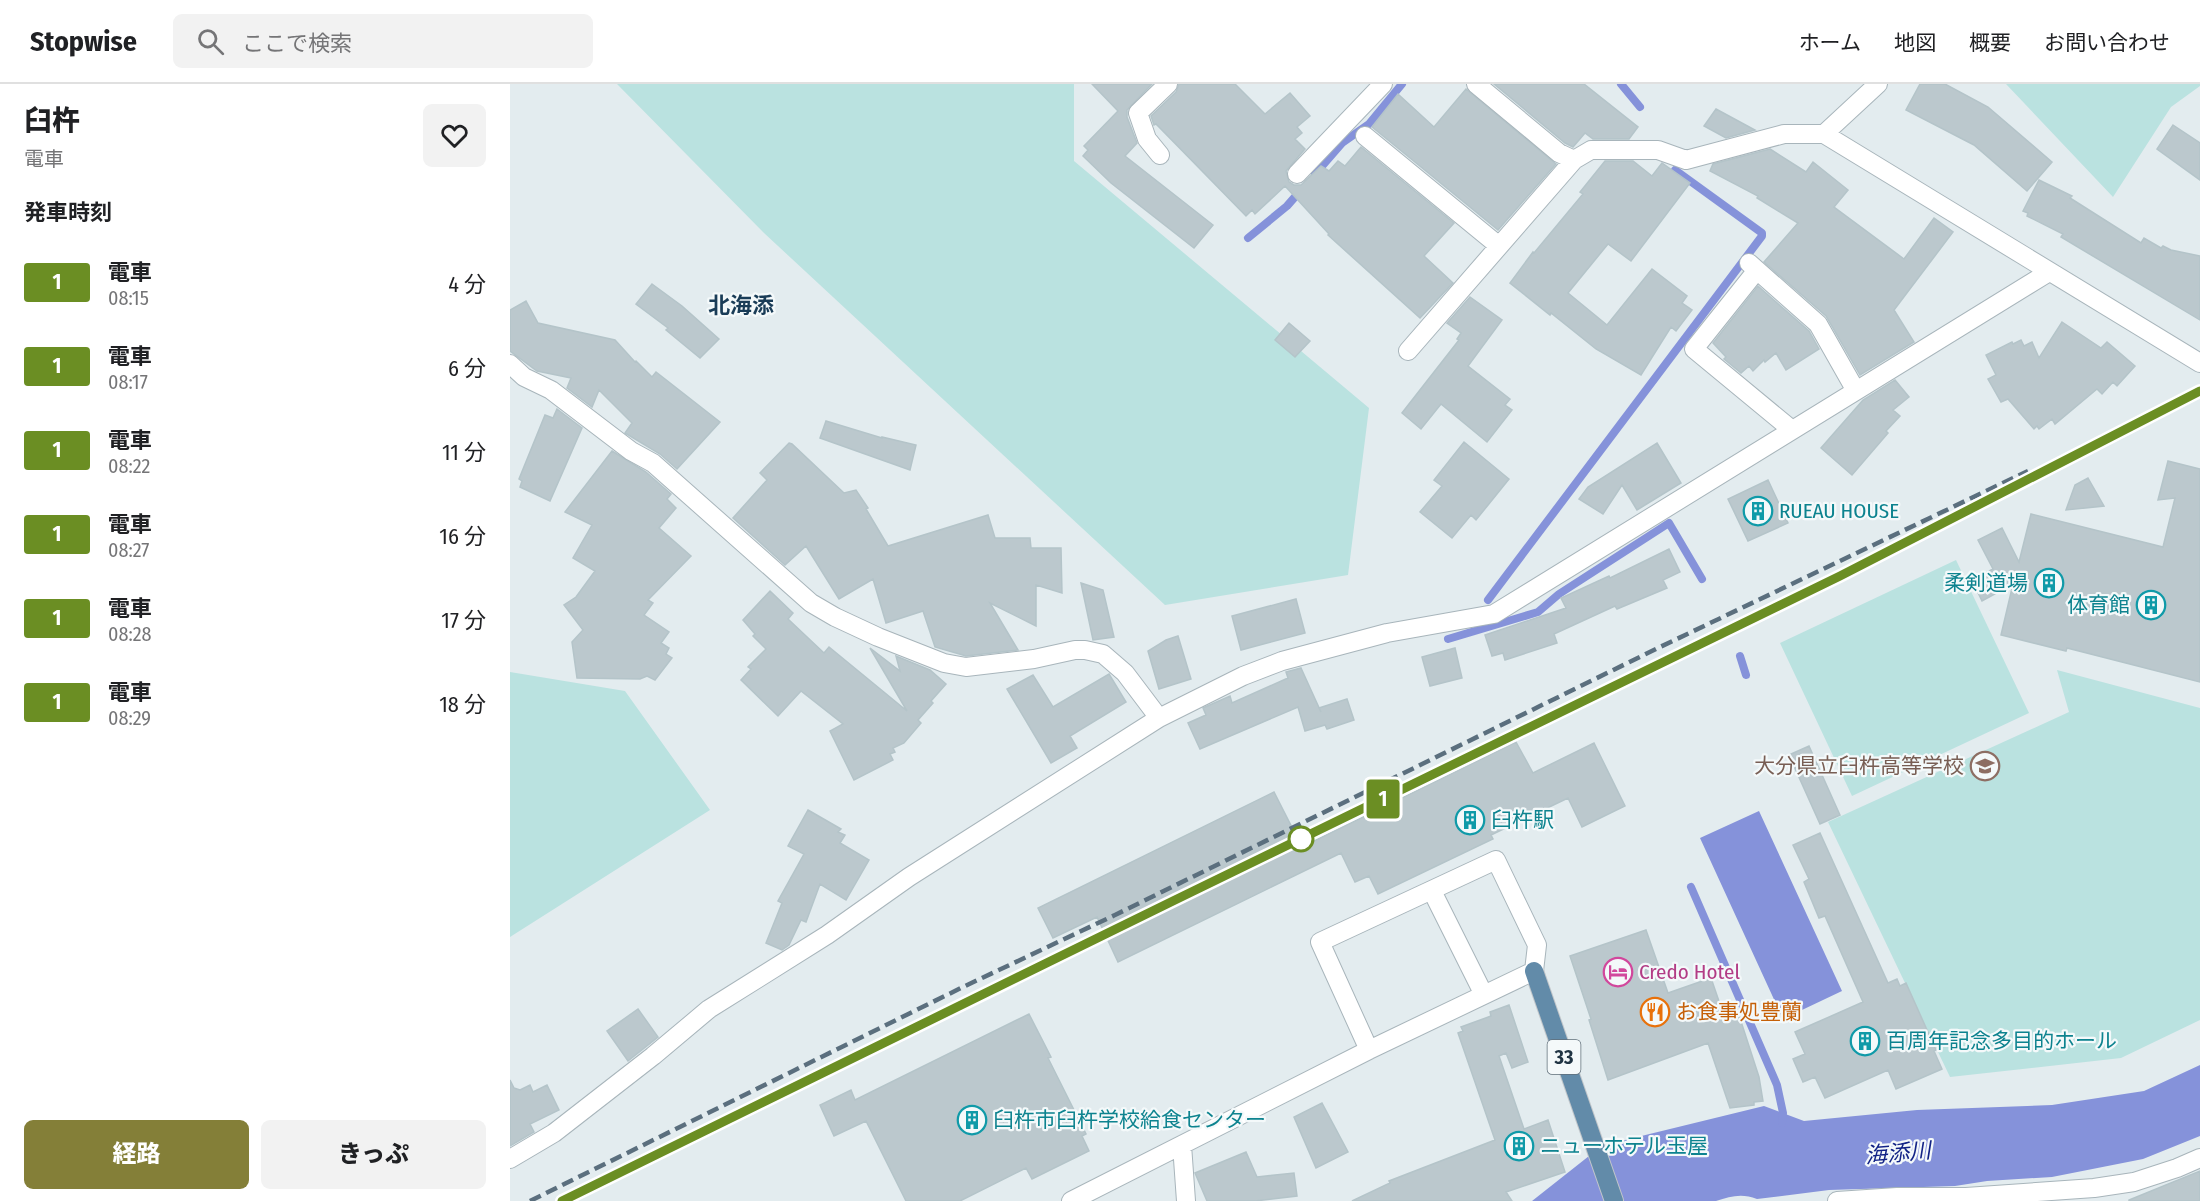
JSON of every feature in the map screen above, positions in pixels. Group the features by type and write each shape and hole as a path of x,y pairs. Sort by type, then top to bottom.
{"main road":[{"name":"33","path":"1534,971 1614,1201"}],"street":[{"path":"1161,155 1147,139 1138,112 1168,84"},
{"path":"1297,174 1383,84"},
{"path":"1476,84 1559,153 1574,160"},
{"path":"1824,134 1878,84"},
{"path":"1408,351 1574,160 1592,150 1658,150 1686,160 1784,134 1824,134 2200,363"},
{"path":"1365,136 1499,246"},
{"path":"1792,430 1694,349 1753,266 1818,324 1856,391"},
{"path":"510,1159 554,1133 709,1009 827,935 909,877 1159,718 1243,676 1282,661 1387,633 1494,614 2049,272"},
{"path":"510,364 517,380 550,390 631,451 653,463 810,603 835,617 944,663 966,667 1034,659 1075,650 1103,654 1125,673 1159,718"},
{"name":"33","path":"1369,1050 1320,942 1496,860 1537,945 1534,971"},
{"path":"1432,891 1484,995"},
{"path":"1071,1201 1369,1050 1534,971"},
{"path":"1182,1145 1186,1201"},
{"path":"1837,1201 1897,1197 1966,1197 2094,1188 2134,1182 2200,1158"}],"green space":[{"path":"617,84 1074,84 1074,161 1369,408 1348,575 1165,605 764,233"},
{"path":"2006,84 2200,84 2200,86 2171,107 2113,197"},
{"path":"1956,560 2029,713 1852,796 1780,643"},
{"path":"2057,670 2200,708 2200,1020 2121,1058 1950,1077 1828,822 2069,712"},
{"path":"510,672 625,691 710,810 510,937"}],"water":[{"path":"1759,811 1842,991 1783,1019 1700,838"},
{"name":"海添川","path":"2200,1065 2200,1136 2143,1159 2052,1177 1987,1181 1955,1186 1829,1190 1757,1199 1736,1196 1716,1201 1532,1201 1589,1156 1625,1140 1764,1106 1804,1121 1917,1110 2052,1105 2144,1091"}],"building":[{"path":"1092,84 1152,84 1127,110 1127,117 1137,143 1125,156 1213,225 1194,248 1111,183 1083,156 1088,150 1084,146 1118,111"},
{"path":"1179,84 1235,84 1265,114 1290,93 1310,116 1297,127 1302,133 1295,139 1305,149 1286,171 1289,182 1301,185 1321,166 1329,171 1338,161 1345,166 1361,147 1454,223 1424,256 1453,283 1420,318 1328,235 1285,186 1255,214 1252,210 1246,216 1156,124 1154,125 1151,116 1176,92"},
{"path":"1494,84 1584,84 1638,127 1629,139 1593,139 1585,133 1573,147 1565,143"},
{"path":"1920,84 1945,84 1988,107 2052,162 2027,191 1974,145 1906,110"},
{"path":"1466,89 1556,164 1498,230 1372,127 1398,94 1434,127"},
{"path":"1716,109 1755,130 1726,138 1704,126"},
{"path":"2173,125 2200,143 2200,180 2157,149"},
{"path":"1770,149 1806,172 1813,162 1848,190 1834,207 1904,259 1934,218 1953,232 1894,310 1914,342 1860,375 1826,316 1764,262 1798,223 1757,198 1758,196 1710,171 1713,164"},
{"path":"1605,161 1633,161 1652,176 1662,163 1690,183 1631,261 1608,244 1568,293 1607,325 1652,269 1687,296 1682,303 1692,310 1676,331 1671,327 1641,375 1596,349 1510,283 1533,252 1583,194 1580,192"},
{"path":"2039,180 2072,196 2070,198 2141,243 2144,238 2161,248 2163,246 2200,256 2200,320 2061,237 2063,234 2027,216 2028,213 2023,211"},
{"path":"652,284 682,306 719,339 700,358 666,330 668,328 636,304"},
{"path":"1758,286 1809,331 1819,349 1786,370 1776,353 1765,362 1764,360 1753,371 1749,366 1741,373 1724,359 1726,357 1713,343"},
{"path":"1470,297 1502,320 1468,366 1510,399 1505,405 1512,410 1487,442 1441,404 1421,429 1402,413 1459,340 1457,339 1461,333 1447,323"},
{"path":"526,301 538,323 615,340 652,377 656,372 720,422 677,469 660,454 625,433 632,423 599,390 592,407 567,388 571,378 537,371 510,351 510,310"},
{"path":"2062,322 2101,348 2107,342 2135,366 2117,386 2113,382 2102,394 2097,389 2055,424 2052,419 2039,429 2037,426 2034,429 2008,399 2001,402 1988,379 1996,375 1986,355 2021,340 2024,346 2032,342 2039,358"},
{"path":"1289,323 1310,341 1295,357 1275,340"},
{"path":"1895,380 1909,397 1893,410 1900,416 1852,475 1821,448 1863,400"},
{"path":"557,409 582,428 550,501 520,487 522,481 519,479 545,415 553,418"},
{"path":"826,421 882,438 916,445 910,470 820,438"},
{"path":"1464,442 1509,479 1476,520 1471,515 1452,538 1420,512 1442,486 1434,480"},
{"path":"789,443 844,493 856,490 888,546 988,515 995,538 1030,538 1031,548 1061,548 1062,593 1036,585 1036,626 990,603 1018,650 966,656 935,647 923,611 886,623 873,579 839,599 806,546 785,565 733,518 767,480 760,473"},
{"path":"1657,443 1681,483 1637,510 1622,485 1603,514 1579,499 1588,487"},
{"path":"612,451 646,472 671,494 667,499 676,508 659,528 691,556 648,600 653,603 644,615 669,632 661,643 669,648 666,654 672,658 655,680 647,676 640,679 577,678 572,642 583,630 564,605 576,597 595,571 573,558 592,525 565,512"},
{"path":"2168,461 2200,469 2200,682 2067,648 2066,651 2001,635 2013,584 1982,601 1972,580 1993,569 1978,540 2002,528 2019,562 2031,514 2163,547 2175,498 2158,500"},
{"path":"2088,478 2104,506 2066,510 2075,485"},
{"name":"RUEAU HOUSE","path":"1768,480 1788,523 1748,541 1728,499"},
{"path":"1669,549 1680,572 1663,580 1667,588 1617,609 1615,606 1554,634 1557,643 1505,660 1503,653 1492,656 1485,635 1566,608 1561,598 1609,576 1610,578"},
{"path":"1081,583 1103,590 1114,637 1093,640"},
{"path":"770,591 793,613 788,619 824,653 829,647 907,711 870,648 900,671 896,656 930,670 946,684 918,720 921,723 904,743 893,748 895,752 890,754 893,760 854,780 830,731 843,724 801,691 778,716 741,680 751,669 748,667 766,649 753,636 755,634 743,620"},
{"path":"1296,599 1305,633 1241,650 1232,616"},
{"path":"1178,636 1191,679 1159,689 1148,651"},
{"path":"1455,648 1462,678 1430,686 1422,657"},
{"path":"1301,668 1319,708 1347,699 1354,720 1327,729 1325,725 1305,731 1298,707 1200,749 1188,723 1206,715 1203,708 1230,696 1232,703 1288,678 1286,672"},
{"path":"1109,674 1126,702 1070,736 1077,748 1051,763 1007,689 1033,675 1053,707"},
{"path":"1516,742 1533,773 1594,743 1625,806 1582,827 1568,798 1491,835 1493,839 1378,894 1369,876 1355,882 1341,853 1118,962 1097,917 1053,938 1038,908 1274,792 1302,847"},
{"path":"1809,746 1840,815 1820,824 1789,755"},
{"path":"808,810 841,829 838,832 845,835 840,843 869,860 846,900 820,884 806,922 801,920 789,945 782,950 766,943 782,903 778,901 804,854 788,846"},
{"name":"百周年記念多目的ホール","path":"1820,833 1888,983 1897,979 1900,986 1906,983 1936,1050 1934,1051 1942,1069 1896,1089 1888,1070 1825,1098 1815,1077 1803,1082 1793,1059 1805,1054 1795,1032 1863,1002 1825,916 1819,918 1804,882 1809,879 1793,845"},
{"path":"1646,930 1668,993 1711,978 1722,1010 1736,1006 1759,1077 1763,1101 1754,1102 1754,1105 1730,1108 1708,1043 1608,1080 1570,956"},
{"path":"1509,1005 1528,1062 1512,1068 1506,1053 1499,1056 1524,1129 1548,1120 1565,1172 1506,1192 1512,1201 1352,1201 1390,1183 1389,1181 1495,1140 1458,1033 1463,1031 1461,1027 1491,1016 1490,1012"},
{"path":"638,1009 658,1037 628,1061 607,1031"},
{"name":"臼杵市臼杵学校給食センター","path":"1029,1014 1086,1134 1082,1136 1089,1151 1032,1179 1026,1168 960,1201 906,1201 866,1121 834,1136 820,1105 851,1090 855,1100"},
{"path":"510,1080 514,1088 520,1090 530,1085 533,1092 547,1085 559,1110 530,1124 534,1132 510,1146"},
{"path":"1322,1103 1348,1152 1316,1168 1294,1117"},
{"path":"1246,1152 1257,1177 1294,1173 1297,1196 1255,1201 1207,1201 1195,1173"},
{"path":"2200,1171 2200,1201 2129,1201 2129,1200"}],"waterway":[{"path":"1315,174 1342,143 1369,124 1402,84"},
{"path":"1621,84 1640,107"},
{"path":"1488,600 1762,236 1762,233 1675,170"},
{"path":"1248,238 1287,206 1301,190"},
{"path":"1448,639 1538,612 1559,594 1669,523 1702,579"},
{"path":"1740,656 1746,675"},
{"path":"1691,887 1777,1085 1783,1113 1782,1123"}],"railway":[{"path":"562,1201 1840,576 2200,391"},
{"path":"530,1201 1658,648 2028,471"}],"train":[{"name":"1","path":"562,1201 1840,576 2200,391"}],"place":[{"name":"RUEAU HOUSE","path":"1758,511"},
{"name":"柔剣道場","path":"2049,583"},
{"name":"体育館","path":"2151,605"},
{"name":"大分県立臼杵高等学校","path":"1985,766"},
{"name":"臼杵駅","path":"1470,820"},
{"name":"Credo Hotel","path":"1618,972"},
{"name":"お食事処豊蘭","path":"1655,1012"},
{"name":"百周年記念多目的ホール","path":"1865,1041"},
{"name":"臼杵市臼杵学校給食センター","path":"972,1120"},
{"name":"ニューホテル玉屋","path":"1519,1146"}],"district":[{"name":"北海添","path":"741,305"}]}
